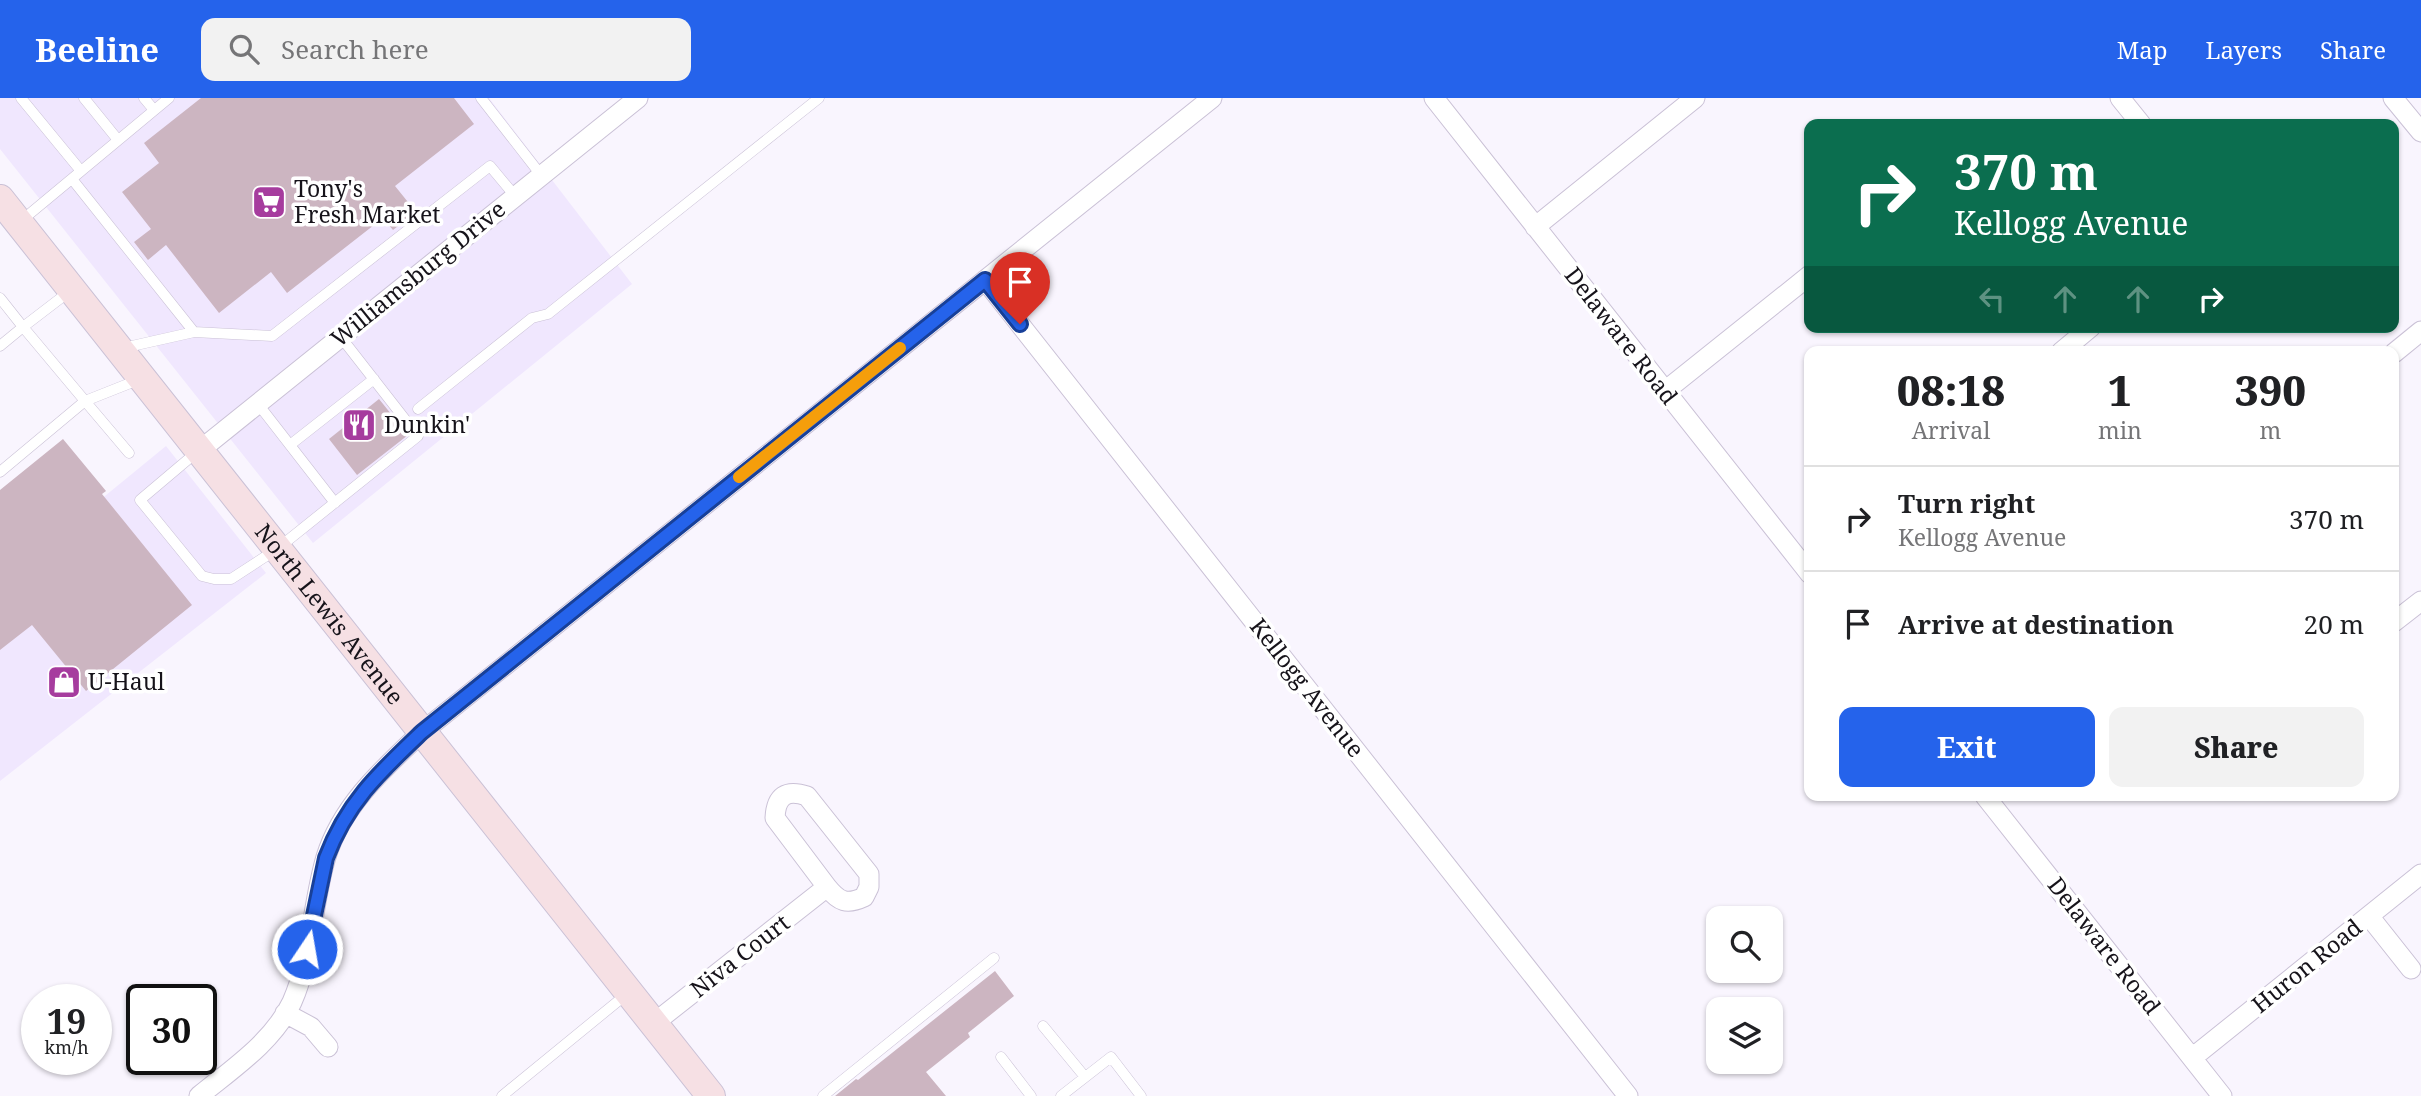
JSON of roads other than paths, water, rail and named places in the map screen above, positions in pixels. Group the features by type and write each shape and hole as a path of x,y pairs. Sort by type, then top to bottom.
{"main road":[{"name":"North Lewis Avenue","path":"0,200 710,1096"}],"street":[{"name":"Williamsburg Drive","path":"199,451 638,98"},
{"path":"199,1096 271,1033 292,1003 302,971 326,858 357,798 376,776 422,732 1212,98"},
{"name":"Delaware Road","path":"1434,98 1665,391 1804,562"},
{"path":"1535,227 1695,98"},
{"path":"2120,98 2137,119"},
{"path":"2393,98 2421,132"},
{"name":"Kellogg Avenue","path":"985,280 1628,1096"},
{"path":"1665,391 1804,280"},
{"path":"2399,349 2421,331"},
{"path":"2068,346 2084,333"},
{"path":"2399,618 2421,601"},
{"path":"795,792 807,796 869,874 869,887 864,897 850,903 837,899 827,887 775,818 776,805 783,796 795,792"},
{"name":"Delaware Road","path":"1989,801 2222,1096"},
{"name":"Huron Road","path":"2192,1058 2421,874"},
{"name":"Niva Court","path":"653,1024 827,887"},
{"path":"2369,916 2411,969"},
{"path":"285,1013 311,1027 328,1047"}],"lane":[{"path":"21,98 80,171"},
{"path":"84,98 118,140"},
{"path":"144,98 154,110"},
{"path":"19,223 169,98"},
{"path":"481,98 541,175"},
{"path":"418,410 532,318 548,314 819,98"},
{"path":"119,349 194,332 272,337 490,166 515,196"},
{"path":"72,179 194,332"},
{"path":"0,346 71,290"},
{"path":"0,298 129,453"},
{"path":"199,451 140,500 202,576 231,579 277,550 418,436 341,337"},
{"path":"0,472 85,401 142,378"},
{"path":"290,446 374,379"},
{"path":"258,404 335,503"},
{"path":"823,1096 994,958"},
{"path":"502,1096 628,992"},
{"path":"1043,1026 1085,1077"},
{"path":"1001,1057 1031,1096"},
{"path":"1061,1096 1111,1057 1141,1096"}],"place":[{"name":"Tony's Fresh Market","path":"269,202"},
{"name":"Dunkin'","path":"359,425"},
{"name":"U-Haul","path":"64,682"}]}
